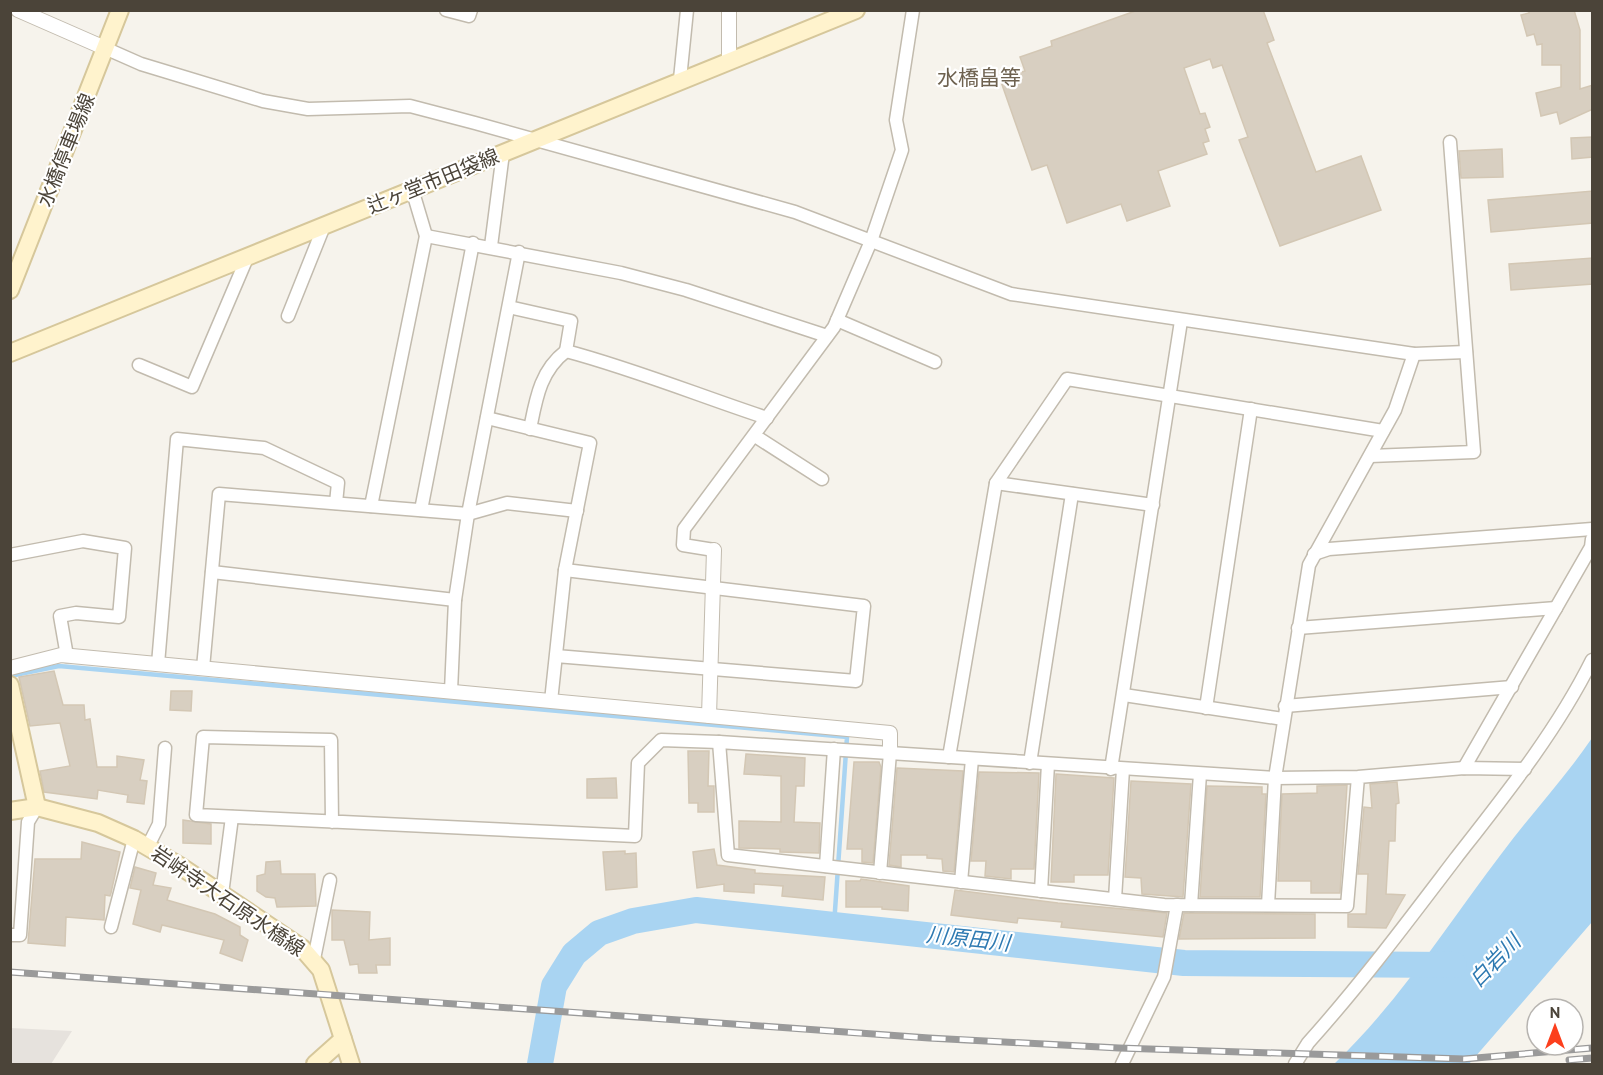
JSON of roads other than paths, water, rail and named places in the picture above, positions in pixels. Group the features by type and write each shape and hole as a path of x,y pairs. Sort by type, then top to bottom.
{"main road":[{"name":"水橋停車場線","path":"10,290 107,49 120,10"},
{"name":"辻ヶ堂市田袋線","path":"10,353 856,10"},
{"path":"10,685 37,807 10,810"},
{"name":"岩峅寺大石原水橋線","path":"37,807 98,823 141,843 302,948 314,959 331,996 351,1065"},
{"path":"315,1065 343,1039"}],"street":[{"path":"18,10 141,64 263,101 308,109 410,106 795,212 1011,294 1414,354 1466,352"},
{"path":"446,10 469,16 471,10"},
{"path":"680,80 687,10"},
{"path":"729,10 729,60"},
{"path":"710,716 714,550 683,545 684,529 755,436 837,320 871,241 902,150 896,120 913,10"},
{"path":"1370,456 1474,452 1450,142"},
{"path":"491,246 503,153"},
{"path":"371,506 426,236 412,189"},
{"path":"288,316 324,226"},
{"path":"426,236 491,246 621,273 687,290 827,336"},
{"path":"421,510 473,243"},
{"path":"451,692 455,600 468,514 519,252"},
{"path":"139,365 192,387 247,258"},
{"path":"509,307 571,321 566,351 555,360 539,387 530,429"},
{"path":"837,320 935,362"},
{"path":"1115,899 1117,769 1124,695 1181,321"},
{"path":"566,351 620,365 671,387 768,418"},
{"path":"1268,905 1275,778 1309,565 1395,410 1414,354"},
{"path":"949,757 996,483 1067,380 1383,431"},
{"path":"1206,708 1251,409"},
{"path":"486,418 590,443 565,570 550,701"},
{"path":"755,436 822,479"},
{"path":"158,664 177,439 264,448 338,483 336,503"},
{"path":"996,483 1153,505"},
{"path":"203,668 219,494 468,514 507,503 577,511"},
{"path":"1030,763 1072,494"},
{"path":"1314,554 1329,549 1593,529"},
{"path":"1464,768 1591,548 1593,539"},
{"path":"10,555 83,541 125,548 119,617 76,613 60,616 67,656"},
{"path":"556,656 856,681 864,606 565,570"},
{"path":"212,572 455,600"},
{"path":"1298,628 1556,608"},
{"path":"10,668 67,656 890,733 880,873"},
{"path":"1296,1065 1308,1043 1417,909 1525,769 1571,702 1593,660"},
{"path":"1285,706 1512,687"},
{"path":"1124,695 1283,719"},
{"path":"332,822 330,740 203,737 196,815 332,822 635,836 638,763 661,740 1275,778 1358,777 1464,768 1525,769"},
{"path":"719,742 728,855 1177,905 1347,906 1358,777"},
{"path":"111,927 141,843 159,824 165,748"},
{"path":"826,866 834,749"},
{"path":"960,882 972,759"},
{"path":"1041,891 1048,764"},
{"path":"1191,905 1200,774"},
{"path":"10,935 20,935 28,822 37,807"},
{"path":"222,894 232,817"},
{"path":"314,959 330,880"},
{"path":"1122,1065 1164,977 1177,905"}],"water":[{"name":"白岩川","path":"1592,738 1592,922 1469,1064 1334,1064 1358,1040 1401,989 1502,853"}],"waterway":[{"path":"10,676 59,666 847,737 834,925"},
{"name":"川原田川","path":"540,1064 554,986 574,954 599,933 633,921 696,910 1184,963 1454,965"}],"railway":[{"path":"10,972 929,1038 1119,1048 1464,1059 1592,1048"},
{"path":"1569,1060 1592,1058"}],"district":[{"name":"水橋畠等","path":"979,78"}]}
